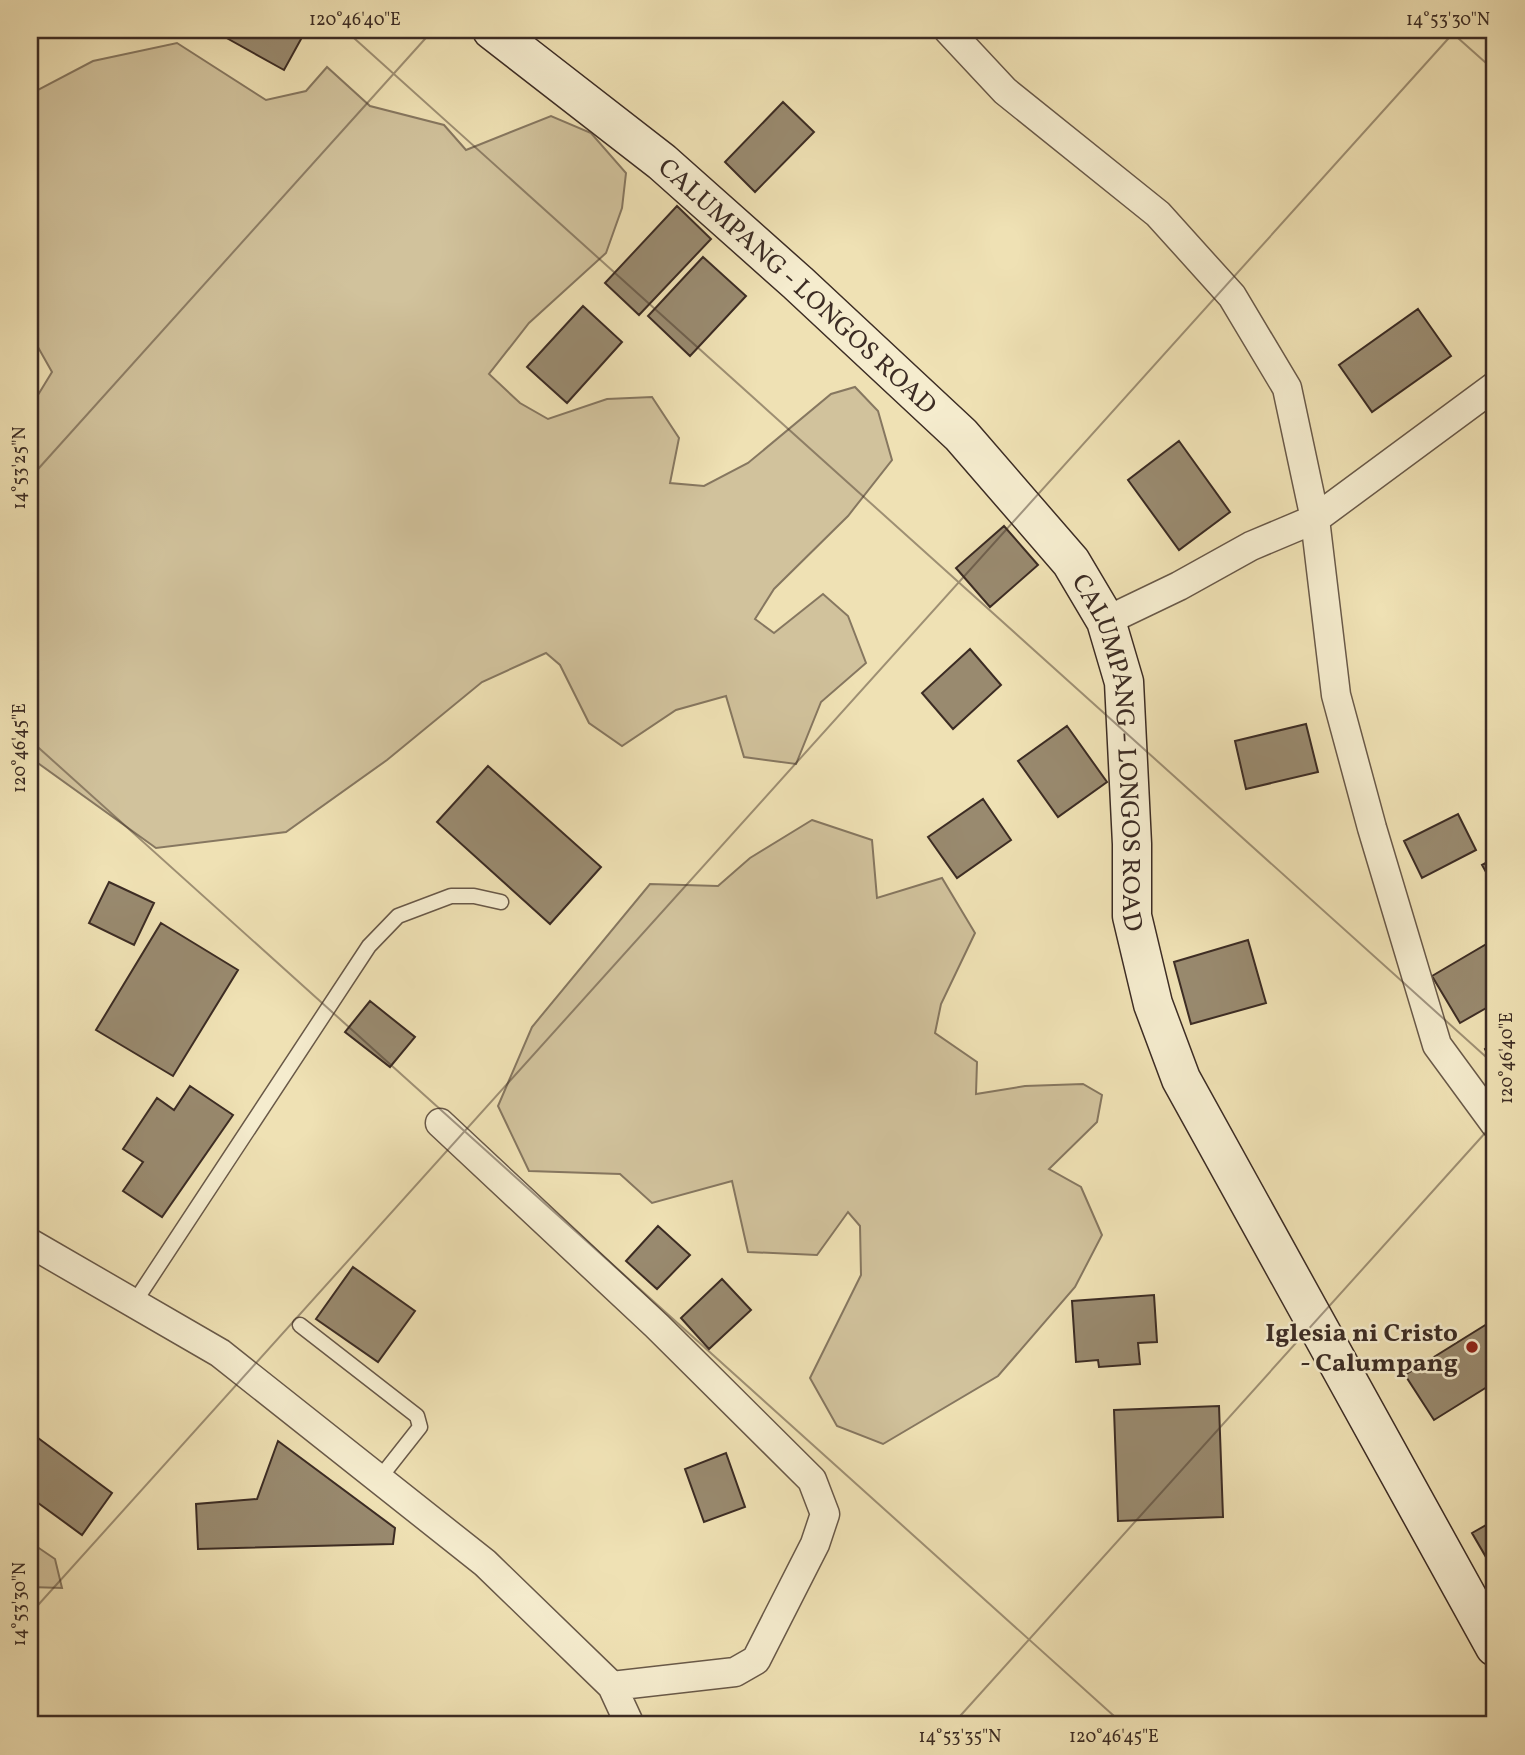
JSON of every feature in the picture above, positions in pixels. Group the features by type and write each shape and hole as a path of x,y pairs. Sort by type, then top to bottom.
{"street":[{"name":"CALUMPANG - LONGOS ROAD","path":"492,30 662,162 798,284 961,435 1071,562 1106,621 1124,682 1132,844 1132,916 1153,1004 1181,1079 1495,1647"},
{"path":"948,30 1005,91 1158,214 1232,296 1287,388 1315,519 1336,695 1437,1045 1495,1124"},
{"path":"1106,621 1180,586 1251,546 1315,519 1495,386"},
{"path":"440,1123 601,1272 813,1480 825,1514 815,1544 756,1660 735,1672 612,1686"},
{"path":"30,1243 220,1353 485,1563 612,1686 630,1725"}],"lane":[{"path":"134,1303 369,946 398,916 451,896 474,896 501,901"},
{"path":"300,1325 417,1416 420,1427 379,1479"}],"shaded area":[{"path":"177,43 266,100 306,91 327,67 370,106 444,125 466,150 551,116 591,133 626,173 622,208 606,253 529,323 489,374 520,403 548,419 607,399 652,397 679,438 670,483 704,486 748,463 831,394 855,387 878,411 892,460 848,516 774,589 755,619 774,633 823,594 848,616 866,663 821,702 796,764 744,757 726,696 676,710 622,746 589,723 560,665 546,653 482,682 387,760 286,832 156,848 35,761 30,743 30,408 52,372 30,333 30,94 93,61"},
{"path":"812,820 872,840 877,898 942,878 975,933 941,1004 935,1033 977,1062 976,1094 1025,1086 1083,1084 1102,1095 1097,1122 1049,1169 1081,1187 1102,1235 1075,1287 998,1376 883,1444 837,1426 810,1378 861,1275 860,1226 848,1212 817,1255 748,1252 732,1181 652,1203 620,1174 529,1171 498,1106 532,1027 650,884 718,886 750,858"},
{"path":"30,1542 55,1559 62,1588 30,1587"}],"building":[{"path":"227,30 306,30 284,70 223,36"},
{"path":"783,102 814,132 755,192 725,162"},
{"path":"677,206 711,239 639,315 605,283"},
{"path":"703,257 746,296 690,356 648,316"},
{"path":"583,306 622,342 567,403 527,367"},
{"path":"1418,309 1451,356 1372,412 1339,365"},
{"path":"1179,441 1230,512 1179,550 1128,480"},
{"path":"1004,526 1038,565 990,607 956,568"},
{"path":"970,649 1001,685 953,729 922,693"},
{"path":"1306,724 1318,772 1246,789 1235,741"},
{"path":"1067,726 1107,782 1058,817 1018,761"},
{"path":"488,766 601,867 550,924 437,822"},
{"path":"983,799 1011,840 957,878 928,837"},
{"path":"1458,814 1476,850 1422,878 1404,841"},
{"path":"1495,858 1495,888 1482,865"},
{"path":"109,882 154,903 134,945 89,923"},
{"path":"161,923 238,970 173,1076 96,1030"},
{"path":"1495,939 1495,1003 1460,1023 1432,976"},
{"path":"1248,940 1266,1003 1191,1024 1174,962"},
{"path":"370,1001 415,1037 390,1067 345,1032"},
{"path":"1495,1042 1495,1066 1485,1049"},
{"path":"190,1086 233,1115 162,1217 123,1191 143,1162 123,1149 157,1098 174,1110"},
{"path":"658,1226 690,1255 657,1289 626,1261"},
{"path":"353,1267 415,1311 378,1362 316,1319"},
{"path":"722,1279 751,1310 709,1349 681,1318"},
{"path":"1154,1295 1157,1342 1138,1343 1140,1364 1099,1367 1098,1360 1076,1362 1072,1301"},
{"name":"Iglesia ni Cristo - Calumpang","path":"1495,1319 1495,1382 1434,1420 1405,1375"},
{"path":"1219,1406 1223,1517 1118,1521 1114,1410"},
{"path":"30,1432 112,1493 82,1535 30,1497"},
{"path":"278,1441 395,1528 393,1544 198,1549 196,1504 257,1499"},
{"path":"726,1453 745,1507 704,1522 685,1469"},
{"path":"1495,1520 1495,1561 1490,1564 1472,1533"},
{"path":"417,1716 417,1725 348,1725 348,1717"}],"place":[{"name":"Iglesia ni Cristo - Calumpang","path":"1472,1347"}]}
